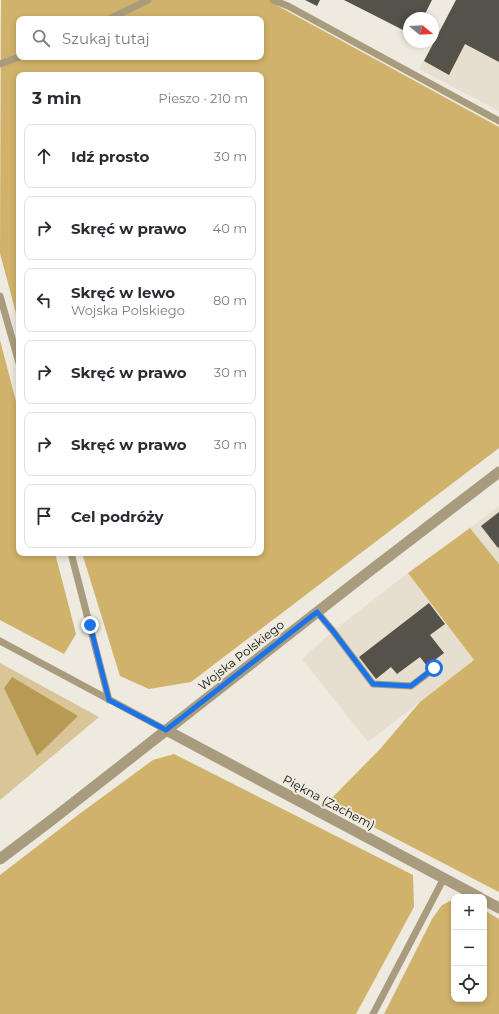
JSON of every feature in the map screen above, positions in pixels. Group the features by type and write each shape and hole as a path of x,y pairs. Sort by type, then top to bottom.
{"street":[{"name":"Wojska Polskiego","path":"0,859 499,472"},
{"name":"Piękna (Zachem)","path":"166,730 473,894"},
{"path":"487,902 499,908"}],"lane":[{"path":"115,16 148,0"},
{"path":"274,0 288,6 499,121"},
{"path":"0,64 16,58"},
{"path":"0,296 16,352"},
{"path":"72,556 109,700"},
{"path":"317,612 373,684 411,686 434,668"},
{"path":"0,642 166,730"},
{"path":"372,1014 444,878"}],"shaded area":[{"path":"1,0 280,0 278,6 499,127 499,448 191,682 149,689 120,676 83,556 264,556 264,72 16,72 16,313 0,253"},
{"path":"456,0 499,0 499,111 419,69 430,48 439,48 439,32"},
{"path":"0,340 16,401 16,556 56,556 76,634 64,654 0,620"},
{"path":"499,506 499,564 470,528"},
{"path":"470,528 499,564 499,892 327,803 381,748 420,702 474,660 408,573"},
{"path":"408,573 474,660 368,742 302,659 333,631"},
{"path":"0,663 99,717 0,800"},
{"path":"12,677 78,716 37,756 4,688"},
{"path":"174,754 413,875 414,907 356,1014 0,1014 0,875 153,760"},
{"path":"451,900 451,1002 487,1002 487,912 499,919 499,1014 384,1014 432,919 442,905"}],"building":[{"path":"305,0 320,0 317,6"},
{"path":"344,0 432,0 426,12 403,12 403,30"},
{"path":"456,0 499,0 499,62 465,44 449,75 424,61 431,48 439,48 439,32"},
{"path":"499,512 499,547 498,548 481,526"},
{"path":"429,603 445,624 430,635 444,653 427,666 420,657 397,674 391,667 376,679 359,657"}],"route":[{"path":"90,625 109,700 166,730 317,612 333,631 371,683 377,686 408,687 414,685 434,668"}]}
